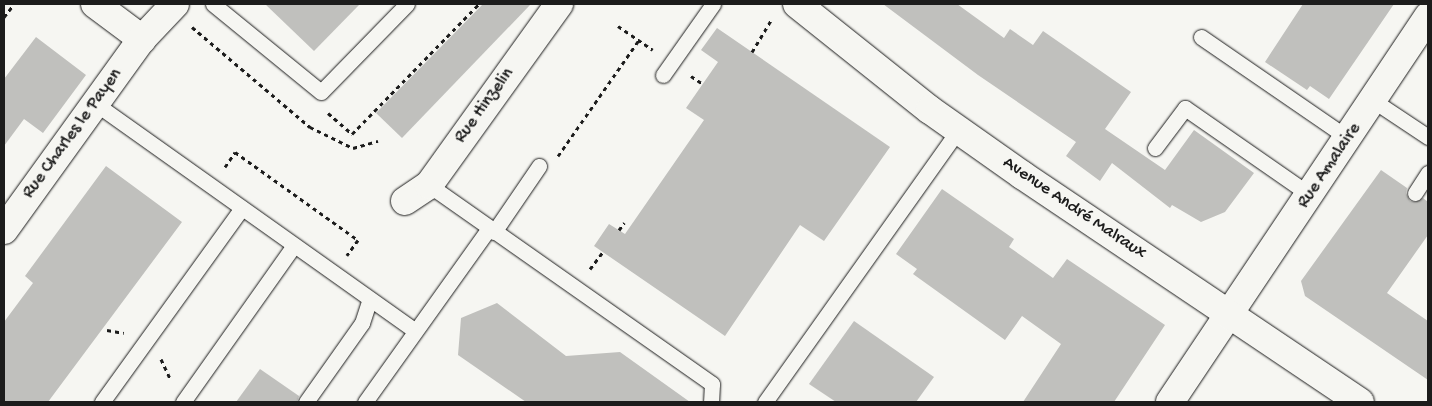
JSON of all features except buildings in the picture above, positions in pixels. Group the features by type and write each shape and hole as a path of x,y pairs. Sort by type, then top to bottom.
{"street":[{"path":"95,4 142,39"},
{"name":"Rue Hinzelin","path":"405,201 429,185 559,4"},
{"name":"Rue Charles le Payen","path":"4,230 142,39 172,7"},
{"name":"Avenue André Malraux","path":"787,8 958,130 1360,402"},
{"name":"Rue Amalaire","path":"1170,402 1374,100 1428,16"}],"lane":[{"path":"213,4 321,92 407,4"},
{"path":"663,75 713,4"},
{"path":"1201,37 1348,138"},
{"path":"1374,100 1428,137"},
{"path":"96,104 414,330"},
{"path":"1155,148 1185,108 1310,195"},
{"path":"765,402 958,130"},
{"path":"365,402 414,330 492,230 546,165"},
{"path":"1415,193 1428,173"},
{"path":"429,185 712,384 712,402"},
{"path":"102,402 242,208"},
{"path":"185,399 294,245"},
{"path":"306,402 362,323 370,299"}],"path":[{"path":"4,17 14,4"},
{"path":"321,92 323,108 352,134 479,4"},
{"path":"172,7 310,127 353,148 378,141"},
{"path":"752,52 787,8"},
{"path":"546,165 639,40"},
{"path":"212,186 234,152 350,234 358,240 334,274"},
{"path":"619,230 624,223"},
{"path":"107,330 141,335 154,345 177,394 185,399"}]}
